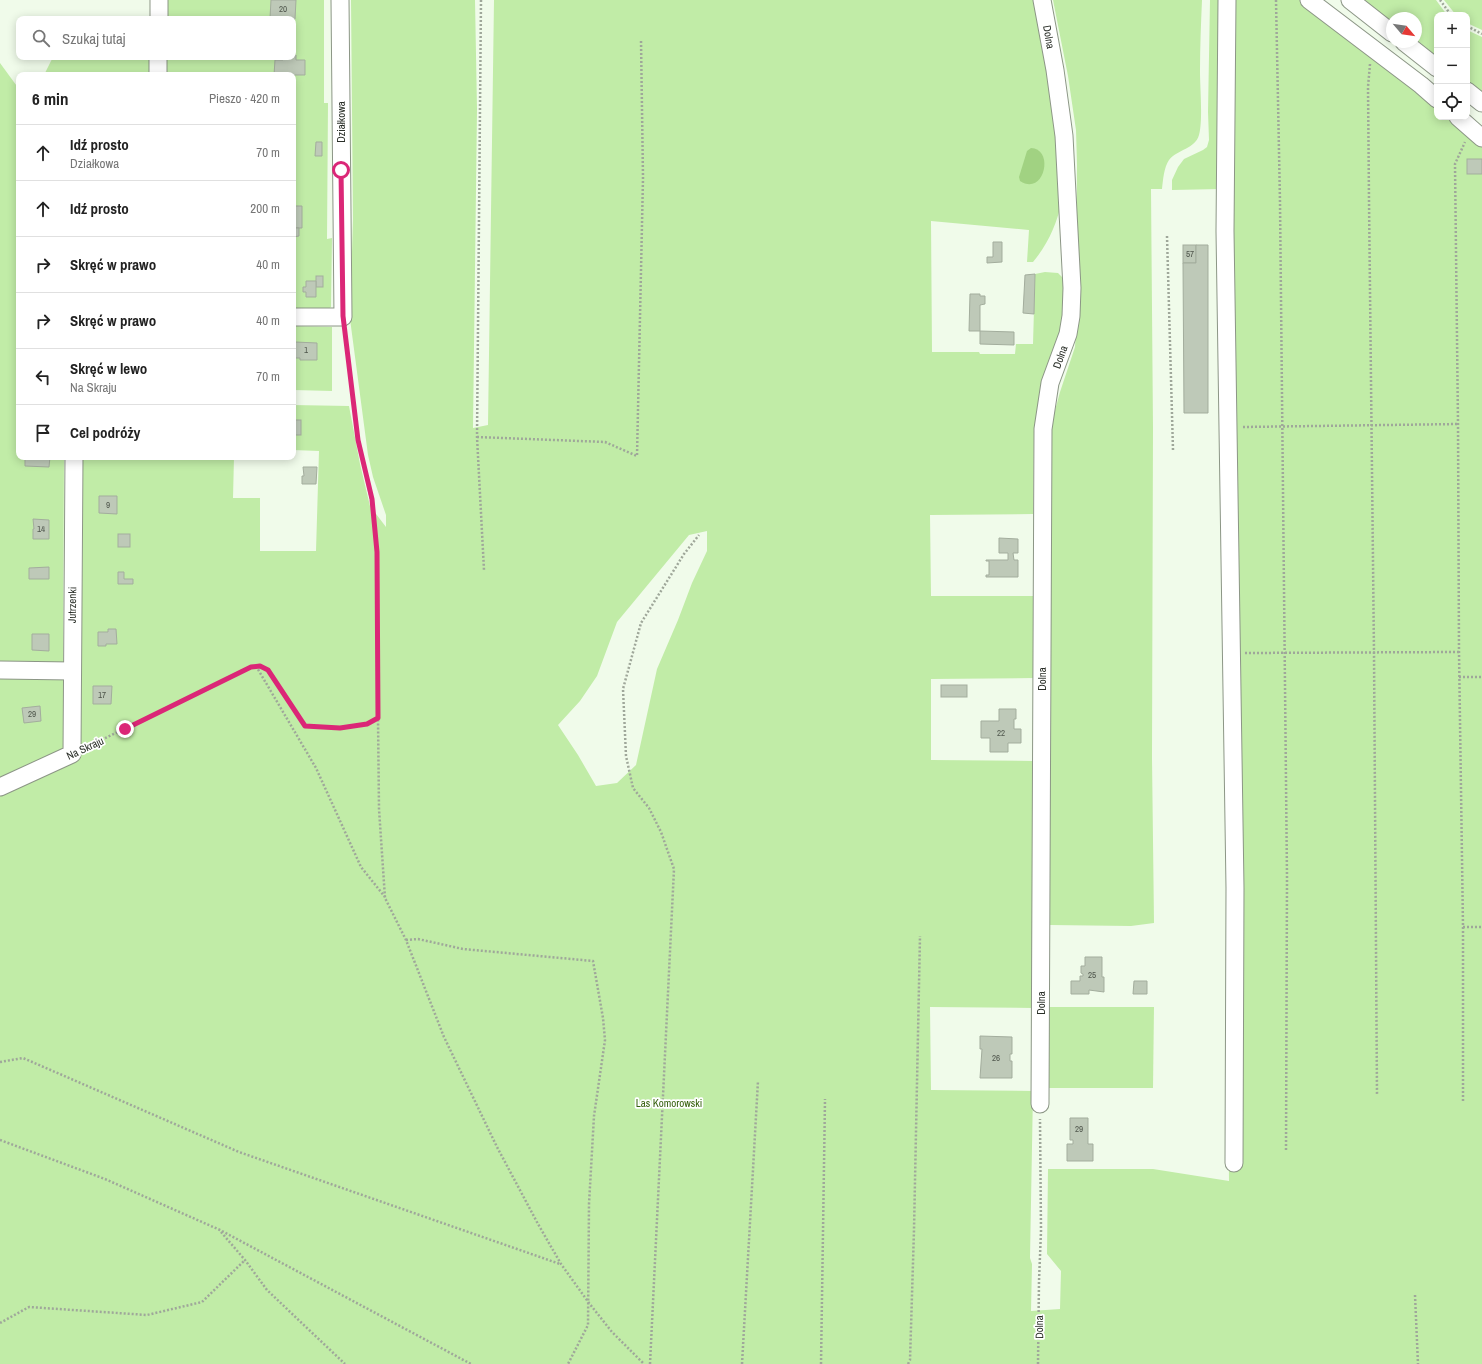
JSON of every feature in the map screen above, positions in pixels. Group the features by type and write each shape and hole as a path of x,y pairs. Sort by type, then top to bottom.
{"street":[{"path":"159,0 159,16"},
{"name":"Działkowa","path":"340,0 343,316"},
{"name":"Dolna","path":"1040,1104 1043,429 1050,384 1068,334 1071,316 1072,288 1064,136 1055,70 1042,0"},
{"path":"1227,0 1226,231 1235,888 1234,1162"},
{"path":"1309,0 1434,97"},
{"path":"1350,0 1386,28"},
{"path":"1412,48 1434,66"},
{"path":"158,60 158,72"},
{"path":"1470,93 1482,103"},
{"path":"1461,120 1477,134"},
{"path":"296,317 343,316"},
{"name":"Jutrzenki","path":"72,754 74,460"},
{"path":"0,670 72,672"},
{"name":"Na Skraju","path":"0,787 72,754"}],"path":[{"path":"481,0 477,437 484,570"},
{"path":"1276,0 1280,194 1287,878 1286,1152"},
{"path":"1440,0 1449,12"},
{"path":"1470,28 1482,34"},
{"path":"477,437 605,442 637,456 643,178 641,40"},
{"path":"1371,47 1368,87 1374,652 1376,1094"},
{"path":"1463,1101 1463,927 1459,677 1455,164 1464,142 1477,134"},
{"path":"1167,236 1173,450"},
{"path":"343,316 358,440 372,499 377,552 379,810 385,898"},
{"path":"1229,428 1458,424"},
{"path":"650,1364 674,869 661,832 650,808 633,788 626,756 623,689 641,623 684,554 699,535"},
{"path":"1232,653 1284,654 1459,652"},
{"path":"256,666 268,670 305,726 340,728 367,724 378,718"},
{"path":"256,666 316,768 362,867 385,898 406,940 451,1051 497,1147 561,1264 588,1303 612,1332 644,1364"},
{"name":"Na Skraju","path":"72,754 251,667 256,666"},
{"path":"1459,677 1482,677"},
{"path":"1463,927 1482,927"},
{"path":"908,1364 910,1360 914,1230 920,936"},
{"path":"406,940 418,939 463,949 593,960 603,1018 604,1040 594,1124 589,1204 588,1325 568,1364"},
{"path":"0,1062 23,1058 239,1152 561,1264"},
{"path":"742,1364 758,1081"},
{"path":"821,1364 825,1099"},
{"name":"Dolna","path":"1038,1364 1041,1231 1040,1104"},
{"path":"0,1140 105,1179 220,1230 471,1364"},
{"path":"220,1230 267,1290 345,1364"},
{"path":"0,1323 29,1307 147,1315 202,1302 245,1260"},
{"path":"1415,1295 1418,1364"}],"green space":[{"path":"166,0 324,0 324,103 328,103 327,239 332,238 331,307 326,311 320,308 296,308 296,72 164,72 164,60 296,60 296,16 165,16"},
{"name":"Las Komorowski","path":"351,0 475,0 477,109 473,428 488,425 494,0 1039,0 1051,69 1062,200 1051,233 1033,262 1027,262 1029,230 931,221 932,352 1015,354 1016,344 1033,344 1035,274 1045,272 1058,273 1065,280 1064,326 1043,389 1034,427 1033,514 930,515 931,596 1033,596 1033,678 931,679 931,760 1033,761 1033,1008 930,1007 931,1090 1033,1091 1030,1258 1032,1264 1031,1311 1060,1309 1061,1271 1047,1254 1048,1169 1153,1169 1229,1181 1221,189 1172,190 1172,180 1178,167 1184,159 1207,147 1209,140 1210,0 1318,0 1434,91 1434,120 1470,119 1482,128 1482,1364 0,1364 0,676 64,676 63,745 81,742 83,460 234,460 233,498 260,498 260,551 316,551 319,451 296,450 296,405 349,406 370,506 386,527 386,515 373,477 368,455 350,319 353,219","holes":["707,531 707,551 692,583 657,669 636,765 617,783 596,786 558,725 580,701 597,676 617,622 689,535"]},
{"path":"1053,0 1202,0 1200,62 1201,113 1199,135 1194,143 1177,153 1169,160 1163,178 1162,189 1151,189 1153,428 1152,758 1154,923 1131,926 1050,925 1050,429 1060,392 1075,347 1077,165 1076,130 1068,76"},
{"path":"1360,0 1436,0 1445,12 1434,12 1434,57 1422,47 1422,12 1386,12 1386,20"},
{"path":"1444,0 1482,0 1482,30 1470,24 1470,12 1454,12"},
{"path":"1470,31 1482,37 1482,96 1470,86"},
{"path":"52,60 153,60 152,72 46,72"},
{"path":"0,63 16,85 16,460 64,460 63,664 0,664"},
{"path":"296,326 332,327 332,391 296,390"},
{"path":"1049,1007 1154,1007 1153,1088 1049,1088"}],"shaded area":[{"path":"1031,148 1038,150 1043,156 1044,171 1035,183 1028,184 1020,181 1019,177 1027,151"}],"building":[{"path":"271,0 296,0 295,16 270,16"},
{"path":"275,60 305,60 305,75 296,75 296,72 274,72"},
{"path":"316,142 322,142 322,156 315,156"},
{"path":"1467,159 1482,159 1482,174 1467,174"},
{"path":"296,206 302,206 302,228 296,228"},
{"path":"296,228 299,228 299,236 296,236"},
{"path":"993,242 1002,242 1002,262 987,263 987,257 993,257"},
{"path":"1183,245 1196,245 1196,263 1183,263"},
{"path":"1196,245 1208,245 1208,413 1184,413 1183,263 1196,263"},
{"path":"1035,274 1034,314 1023,313 1025,275"},
{"path":"316,276 323,276 323,287 316,287"},
{"path":"306,281 316,281 316,297 306,297 306,292 303,292 303,287 306,287"},
{"path":"970,294 980,294 980,296 985,296 985,304 980,305 980,331 969,331"},
{"path":"980,331 1014,332 1014,345 980,344"},
{"path":"296,342 317,343 317,360 300,360 300,358 296,358"},
{"path":"296,420 301,420 301,435 296,435"},
{"path":"25,460 50,460 49,467 25,466"},
{"path":"303,467 317,467 316,484 302,484 302,476 304,476"},
{"path":"99,496 117,496 117,514 99,513"},
{"path":"33,519 49,520 49,539 33,539"},
{"path":"118,534 130,534 130,547 118,547"},
{"path":"999,538 1018,539 1018,553 1013,553 1014,560 1018,560 1018,577 986,577 986,575 989,575 989,561 986,560 1008,560 1008,553 999,553"},
{"path":"49,567 49,579 29,579 29,568"},
{"path":"118,572 124,572 124,579 133,579 133,584 118,584"},
{"path":"108,629 116,629 117,644 98,646 98,632 108,632"},
{"path":"32,634 49,634 49,651 32,650"},
{"path":"941,685 967,685 967,697 941,697"},
{"path":"93,686 112,686 111,704 93,704"},
{"path":"40,706 41,721 24,723 22,708"},
{"path":"999,709 1016,709 1014,729 1021,729 1021,743 1008,743 1008,752 990,752 990,738 981,738 981,721 999,721"},
{"path":"1085,957 1102,957 1104,992 1089,990 1089,994 1071,994 1071,981 1080,981 1080,976 1083,976 1081,973 1081,966 1085,966"},
{"path":"1134,981 1147,981 1147,994 1133,994"},
{"path":"980,1036 1012,1037 1012,1054 1010,1054 1010,1061 1012,1061 1012,1078 980,1078 982,1049 980,1049"},
{"path":"1070,1118 1088,1118 1088,1144 1093,1144 1093,1161 1067,1161 1067,1144 1073,1144 1073,1140 1070,1140"}],"route":[{"path":"125,729 251,667 256,666 260,666 268,670 305,726 340,728 367,724 378,718 377,552 372,499 358,440 343,316 341,170"}]}
